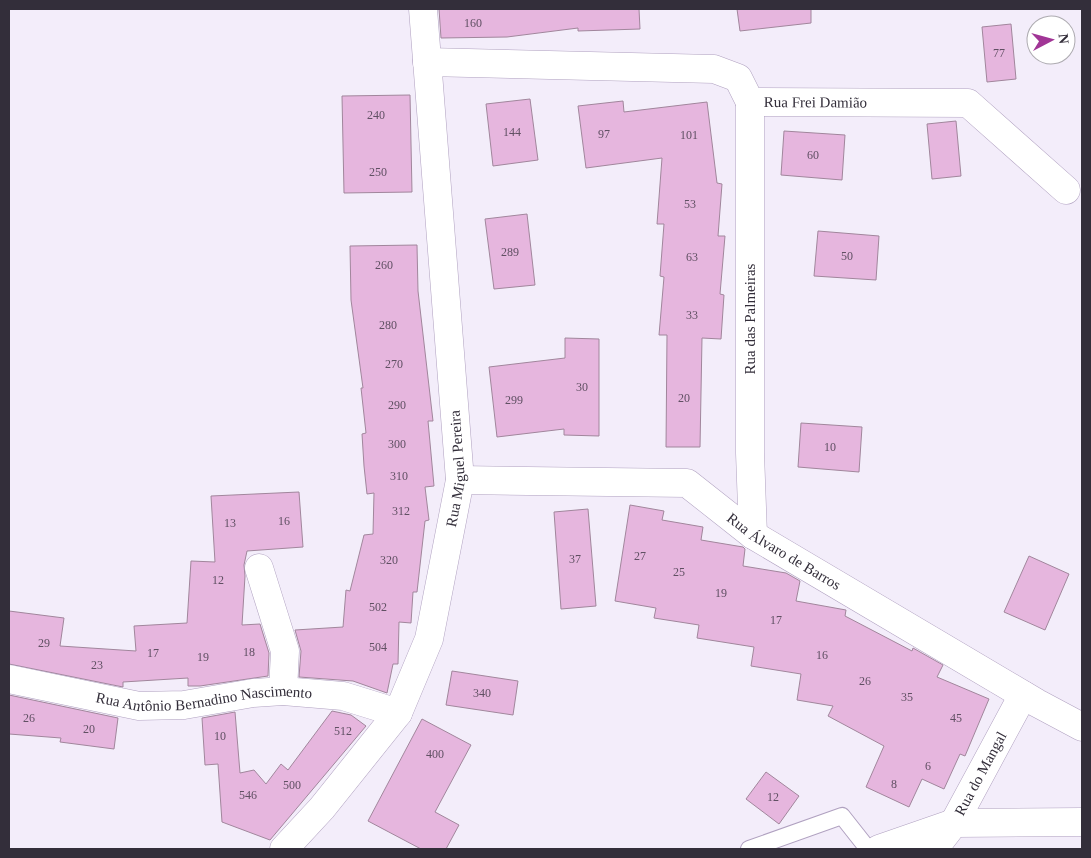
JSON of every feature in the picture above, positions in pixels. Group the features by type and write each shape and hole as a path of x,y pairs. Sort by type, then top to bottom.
{"street":[{"name":"Rua Miguel Pereira","path":"284,849 322,808 398,714 429,639 460,480 423,9"},
{"name":"Rua Frei Damião","path":"427,62 714,69 738,78 750,102 968,103 1066,190"},
{"name":"Rua das Palmeiras","path":"750,102 750,453 753,535"},
{"name":"Rua Álvaro de Barros","path":"460,480 687,483 753,535 1082,728"},
{"path":"259,568 284,651 283,691"},
{"name":"Rua Antônio Bernadino Nascimento","path":"9,679 139,706 184,705 253,693 283,691 343,696 398,714"},
{"name":"Rua do Mangal","path":"934,849 954,824 1023,695"},
{"path":"879,849 954,824 1082,822"}],"lane":[{"path":"749,849 842,816 868,849"}],"building":[{"path":"439,9 639,9 640,29 578,31 578,28 507,37 441,38"},
{"path":"737,9 811,9 811,23 740,31"},
{"path":"1011,24 1016,79 987,82 982,27"},
{"path":"410,95 412,192 344,193 342,96"},
{"path":"530,99 538,160 493,166 486,104"},
{"path":"623,101 624,112 707,102 717,183 722,184 718,236 725,236 720,294 724,295 721,339 702,338 700,447 666,447 667,335 659,335 664,277 660,276 664,224 657,224 662,158 586,168 578,106"},
{"path":"956,121 961,176 932,179 927,124"},
{"path":"784,131 845,135 842,180 781,175"},
{"path":"527,214 535,285 494,289 485,219"},
{"path":"818,231 879,236 876,280 814,276"},
{"path":"417,245 418,291 433,421 428,421 434,486 425,487 429,520 425,521 417,592 413,592 411,623 399,622 398,664 393,664 387,693 353,681 299,677 301,651 295,630 343,627 346,590 350,591 364,535 373,534 374,493 367,494 364,466 362,434 366,433 361,388 363,388 351,300 350,246"},
{"path":"565,338 599,339 599,436 564,435 564,429 497,437 489,367 565,358"},
{"path":"801,423 862,427 859,472 798,467"},
{"path":"299,492 303,547 247,551 244,565 242,625 260,624 269,653 268,676 200,686 188,686 188,678 123,682 123,687 9,664 9,611 64,618 60,646 136,651 134,626 187,623 191,561 215,562 211,496"},
{"path":"630,505 664,511 662,520 703,527 701,540 743,547 745,549 743,566 786,573 800,581 796,601 846,610 845,616 912,651 913,648 943,665 937,677 989,699 965,756 960,754 944,789 922,779 909,807 866,787 884,746 828,716 833,706 797,700 801,674 751,666 754,647 697,638 699,625 654,618 656,608 615,601"},
{"path":"588,509 596,606 561,609 554,512"},
{"path":"1029,556 1069,574 1045,630 1004,612"},
{"path":"452,671 518,681 513,715 446,705"},
{"path":"9,695 118,718 114,749 60,742 61,738 9,734"},
{"path":"332,711 351,715 366,726 270,840 222,822 218,764 205,765 202,718 235,712 240,773 254,770 266,784 281,764 288,770"},
{"path":"422,719 471,745 435,812 459,825 446,849 421,849 368,821"},
{"path":"766,772 799,796 779,824 746,799"}]}
